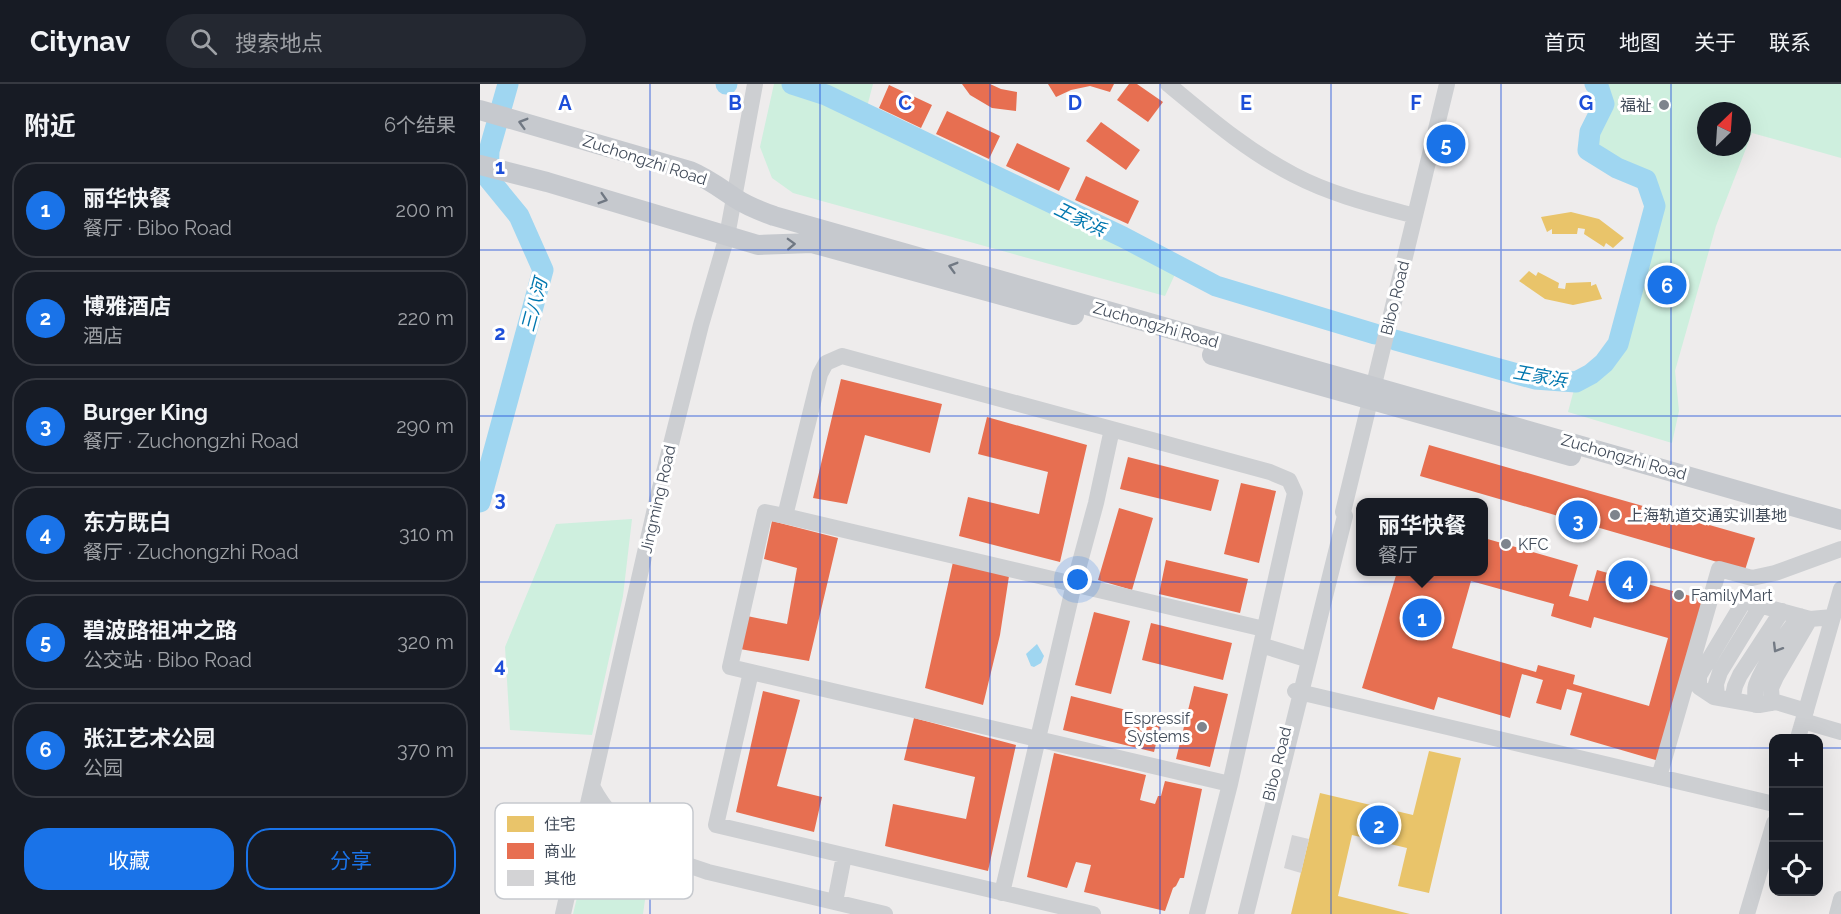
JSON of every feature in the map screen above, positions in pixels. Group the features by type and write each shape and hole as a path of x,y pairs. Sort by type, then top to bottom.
{"main road":[{"name":"Zuchongzhi Road","path":"480,111 690,171 719,185 735,199 774,216 1841,532"},
{"name":"Zuchongzhi Road","path":"480,165 547,182 758,245 812,243 1841,520"}],"street":[{"name":"Jingming Road","path":"589,803 656,504 701,325 727,236 755,84"},
{"path":"1168,84 1232,136 1294,176 1354,199 1415,216"},
{"name":"Bibo Road","path":"1240,914 1345,516 1343,512 1447,84"},
{"path":"785,516 820,374 826,363 842,356 1270,472 1289,480 1295,493 1230,784 1197,914"},
{"path":"1002,893 1112,429"},
{"path":"1230,784 730,667 765,512 1074,584 1262,637 1303,658"},
{"name":"Bibo Road","path":"1246,914 1298,692 1303,658 1339,514 1343,512"},
{"path":"1659,777 1719,569 1752,578 1775,573 1841,549"},
{"path":"1799,734 1841,590"},
{"path":"1725,699 1716,684 1720,672 1761,605 1805,617 1833,617"},
{"path":"1725,699 1782,611"},
{"path":"1764,704 1805,617"},
{"path":"751,672 716,825 1093,914"},
{"path":"1298,692 1769,803"},
{"path":"1725,699 1764,704 1804,716 1841,732"},
{"path":"593,788 602,803"},
{"path":"1747,914 1769,837"},
{"path":"835,902 844,856"},
{"path":"693,867 885,914"},
{"name":"Jingming Road","path":"563,914 567,899"},
{"path":"1837,914 1841,899"}],"green space":[{"path":"774,84 873,84 867,107 1182,259 1165,296 793,193 772,178 760,147"},
{"path":"1595,84 1841,84 1841,158 1752,133 1751,136 1751,102 1697,102 1697,156 1743,156 1716,226 1675,371 1679,411 1672,443 1568,412 1576,382 1591,374 1604,363 1618,344 1655,206 1646,180 1617,168 1588,150 1590,132 1604,104 1598,86"},
{"path":"632,519 623,596 592,735 510,730 505,647 556,524"},
{"path":"577,899 645,899 643,914 573,914"}],"water":[{"path":"1037,644 1044,656 1041,663 1034,667 1031,666 1026,654"}],"building: 住宅":[{"path":"1571,212 1599,219 1624,238 1613,248 1606,243 1604,247 1584,234 1585,229 1578,228 1577,234 1552,234 1552,229 1547,232 1541,217"},
{"path":"1529,271 1536,276 1538,272 1559,283 1558,288 1565,289 1566,283 1591,282 1591,286 1596,284 1602,299 1573,305 1545,299 1519,281"},
{"path":"1429,751 1461,758 1429,893 1398,886 1407,848 1352,835 1338,896 1410,914 1291,914 1320,793 1413,815"}],"building: 商业":[{"path":"962,84 990,84 1017,92 1016,111 992,108 970,95"},
{"path":"1048,84 1114,84 1110,92 1090,86 1071,90 1056,97"},
{"path":"1129,84 1137,84 1163,102 1148,122 1117,100"},
{"path":"889,85 932,105 921,128 879,108"},
{"path":"947,111 1000,136 989,159 936,134"},
{"path":"1101,122 1140,150 1126,170 1086,141"},
{"path":"1017,143 1070,168 1059,191 1006,166"},
{"path":"1086,176 1139,201 1128,224 1075,200"},
{"path":"841,379 942,404 930,453 865,435 847,504 813,498"},
{"path":"987,417 1087,445 1060,562 959,536 968,497 1039,514 1048,472 978,454"},
{"name":"上海轨道交通实训基地","path":"1429,445 1755,538 1745,570 1420,476"},
{"path":"1128,457 1219,480 1211,511 1120,489"},
{"path":"1241,483 1276,491 1259,563 1224,554"},
{"path":"1119,508 1153,518 1132,590 1098,580"},
{"path":"772,521 838,538 809,661 740,649 747,616 787,624 797,568 764,559"},
{"path":"1488,539 1578,565 1569,596 1588,601 1597,570 1705,600 1659,761 1570,735 1582,693 1567,689 1561,710 1536,703 1543,680 1522,674 1510,718 1438,697 1434,710 1362,688 1396,576 1488,576","holes":["1471,581 1554,604 1551,616 1591,628 1594,617 1668,638 1649,706 1573,684 1575,675 1538,665 1536,672 1452,648"]},
{"path":"1166,560 1248,579 1240,613 1159,594"},
{"path":"953,562 1009,576 1000,635 983,705 925,688"},
{"path":"1094,612 1130,621 1111,694 1075,685"},
{"path":"1151,623 1232,643 1223,680 1142,660"},
{"name":"Espressif Systems","path":"1194,686 1228,694 1210,767 1176,759"},
{"path":"763,691 800,700 777,786 822,797 814,832 736,812"},
{"path":"1071,696 1162,719 1154,752 1063,730"},
{"path":"914,718 1016,745 988,871 885,846 893,804 966,819 975,777 904,760"},
{"path":"1054,753 1146,775 1140,800 1155,804 1158,796 1161,796 1165,781 1202,789 1184,878 1180,878 1173,888 1165,911 1084,892 1091,865 1076,862 1067,888 1027,877"}],"building: 其他":[{"path":"1292,835 1309,839 1301,873 1284,868"}],"waterway":[{"name":"三八河","path":"480,502 543,270 519,216 488,178 489,151 508,84"},
{"name":"王家浜","path":"792,84 826,95 1123,237 1216,286 1375,334"},
{"name":"王家浜","path":"1395,340 1535,379 1576,382 1591,374 1604,363 1618,344 1655,206 1646,180 1617,168 1588,150 1590,132 1604,104 1598,86 1595,84"}],"place":[{"name":"福祉","path":"1664,105"},
{"name":"碧波路祖冲之路","path":"1446,144"},
{"name":"张江艺术公园","path":"1667,285"},
{"name":"上海轨道交通实训基地","path":"1615,515"},
{"name":"Burger King","path":"1578,520"},
{"name":"KFC","path":"1506,544"},
{"name":"东方既白","path":"1628,580"},
{"name":"FamilyMart","path":"1679,595"},
{"name":"丽华快餐","path":"1422,618"},
{"name":"Espressif Systems","path":"1202,727"},
{"name":"博雅酒店","path":"1379,825"}]}
